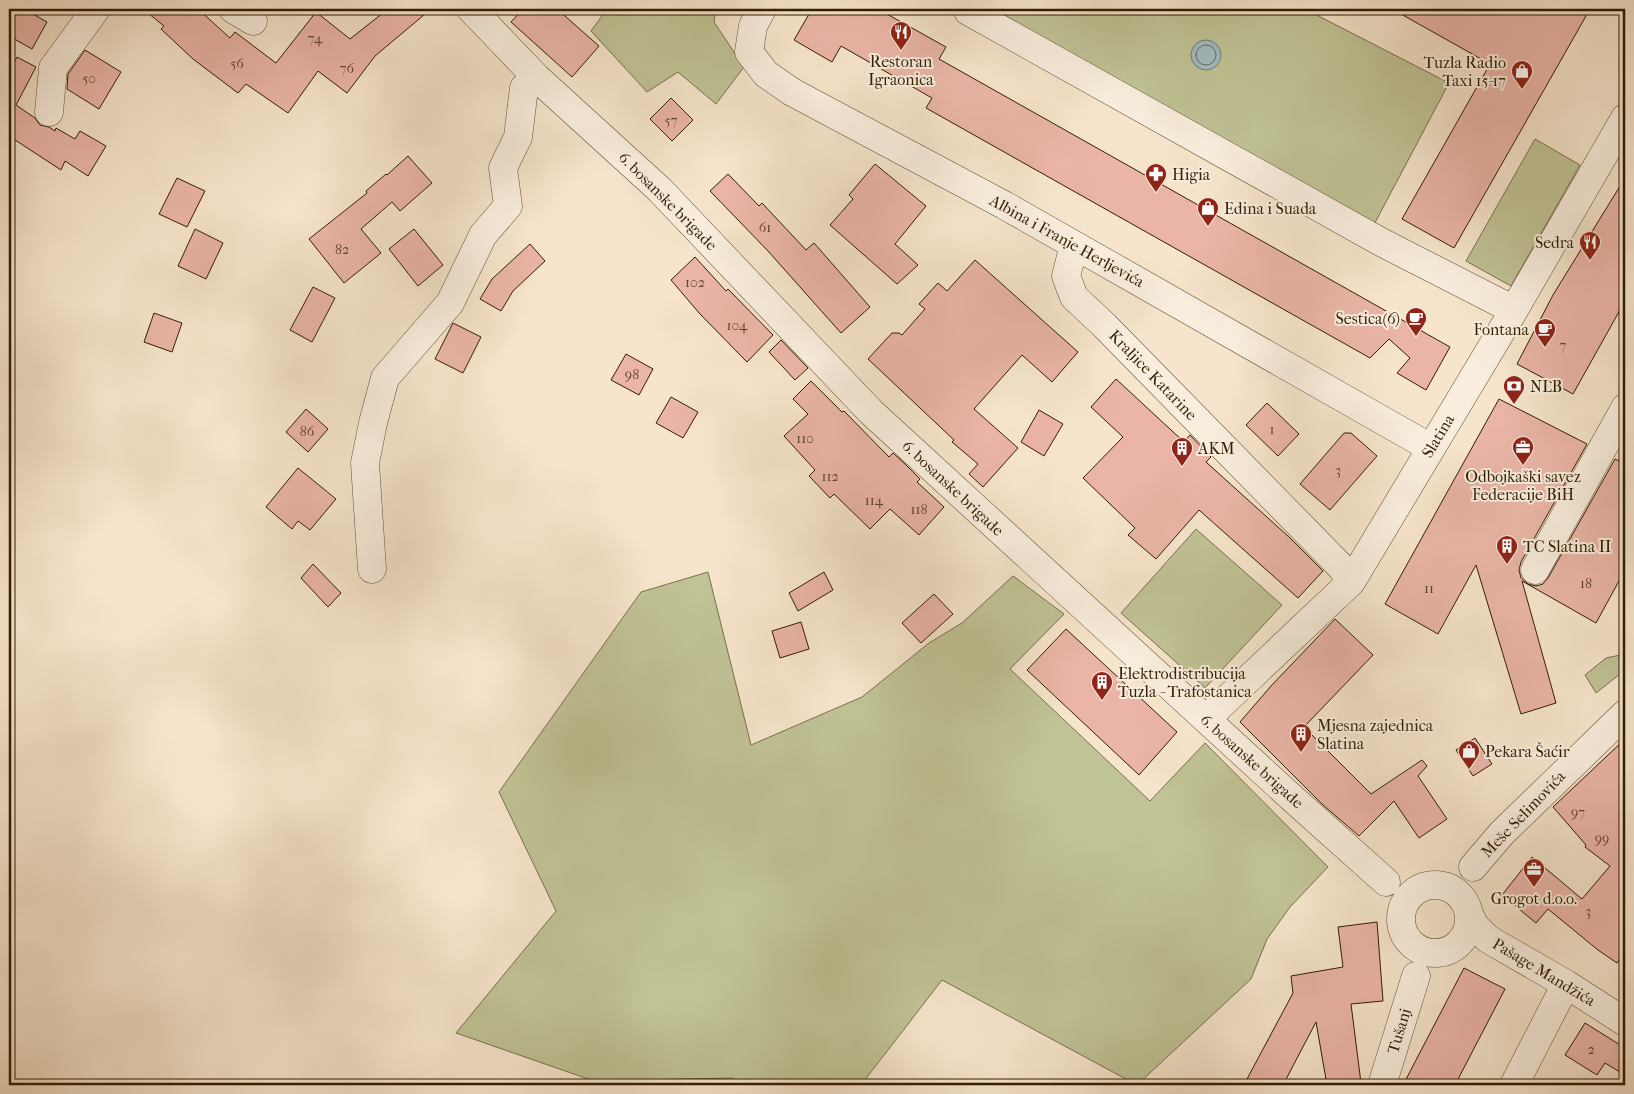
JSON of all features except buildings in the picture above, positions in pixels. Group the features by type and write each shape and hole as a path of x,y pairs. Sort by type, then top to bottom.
{"street":[{"path":"49,112 53,68 96,9"},
{"name":"6. bosanske brigade","path":"471,9 536,77 659,189 871,412 1386,882"},
{"name":"Albina i Franje Herljevića","path":"762,9 753,26 749,52 766,74 792,92 1004,205 1432,448"},
{"path":"968,11 1381,242 1514,310"},
{"path":"372,569 365,463 385,378 450,303 483,235 508,206 503,168 518,137 524,88 536,77"},
{"name":"Slatina","path":"1206,719 1351,582 1514,310 1625,118"},
{"name":"Kraljice Katarine","path":"1074,244 1066,276 1074,297 1105,326 1342,568 1351,582"},
{"path":"1535,570 1625,408"},
{"name":"Meše Selimovića","path":"1473,867 1502,833 1623,721"},
{"path":"1416,976 1415,959 1410,943 1402,929 1401,913 1404,903 1411,894 1457,879 1473,867"},
{"path":"1416,976 1425,964 1440,954 1450,951 1466,936 1469,926 1467,888 1473,867"},
{"path":"1386,882 1404,887 1451,889 1460,895 1468,909"},
{"path":"1386,882 1401,913"},
{"name":"Pašage Mandžića","path":"1468,909 1475,926 1488,939 1566,984 1625,1022"},
{"path":"1410,943 1424,952 1440,954"},
{"name":"Tušanj","path":"1382,1085 1416,976"},
{"path":"1514,1085 1566,984"}],"green space":[{"path":"607,9 716,9 714,22 744,67 716,104 678,72 647,92 591,31"},
{"path":"964,9 1305,9 1449,83 1369,234"},
{"path":"1535,139 1580,165 1511,286 1466,261"},
{"path":"1196,529 1282,605 1205,688 1121,613"},
{"path":"708,572 751,745 862,697 929,643 962,623 1013,576 1064,614 1010,669 1150,801 1205,743 1328,867 1290,907 1267,939 1251,979 1137,1085 942,980 861,1085 744,1085 732,1078 594,1081 456,1033 556,911 499,792 641,592"},
{"path":"1625,654 1625,670 1596,693 1585,675 1606,658"}],"water":[{"path":"1206,40 1217,44 1221,55 1217,66 1206,70 1195,66 1191,55 1195,44"}],"place":[{"name":"Restoran Igraonica","path":"901,51"},
{"name":"Tuzla Radio Taxi 15-17","path":"1522,90"},
{"name":"Higia","path":"1156,193"},
{"name":"Edina i Suada","path":"1208,227"},
{"name":"Sedra","path":"1590,261"},
{"name":"Sestica(6)","path":"1416,337"},
{"name":"Fontana","path":"1545,348"},
{"name":"NLB","path":"1514,405"},
{"name":"Odbojkaški savez Federacije BiH","path":"1523,466"},
{"name":"AKM","path":"1182,467"},
{"name":"TC Slatina II","path":"1507,565"},
{"name":"Elektrodistribucija Tuzla - Trafostanica","path":"1102,701"},
{"name":"Mjesna zajednica Slatina","path":"1301,753"},
{"name":"Pekara Šaćir","path":"1469,770"},
{"name":"Grogot d.o.o.","path":"1534,888"}]}
